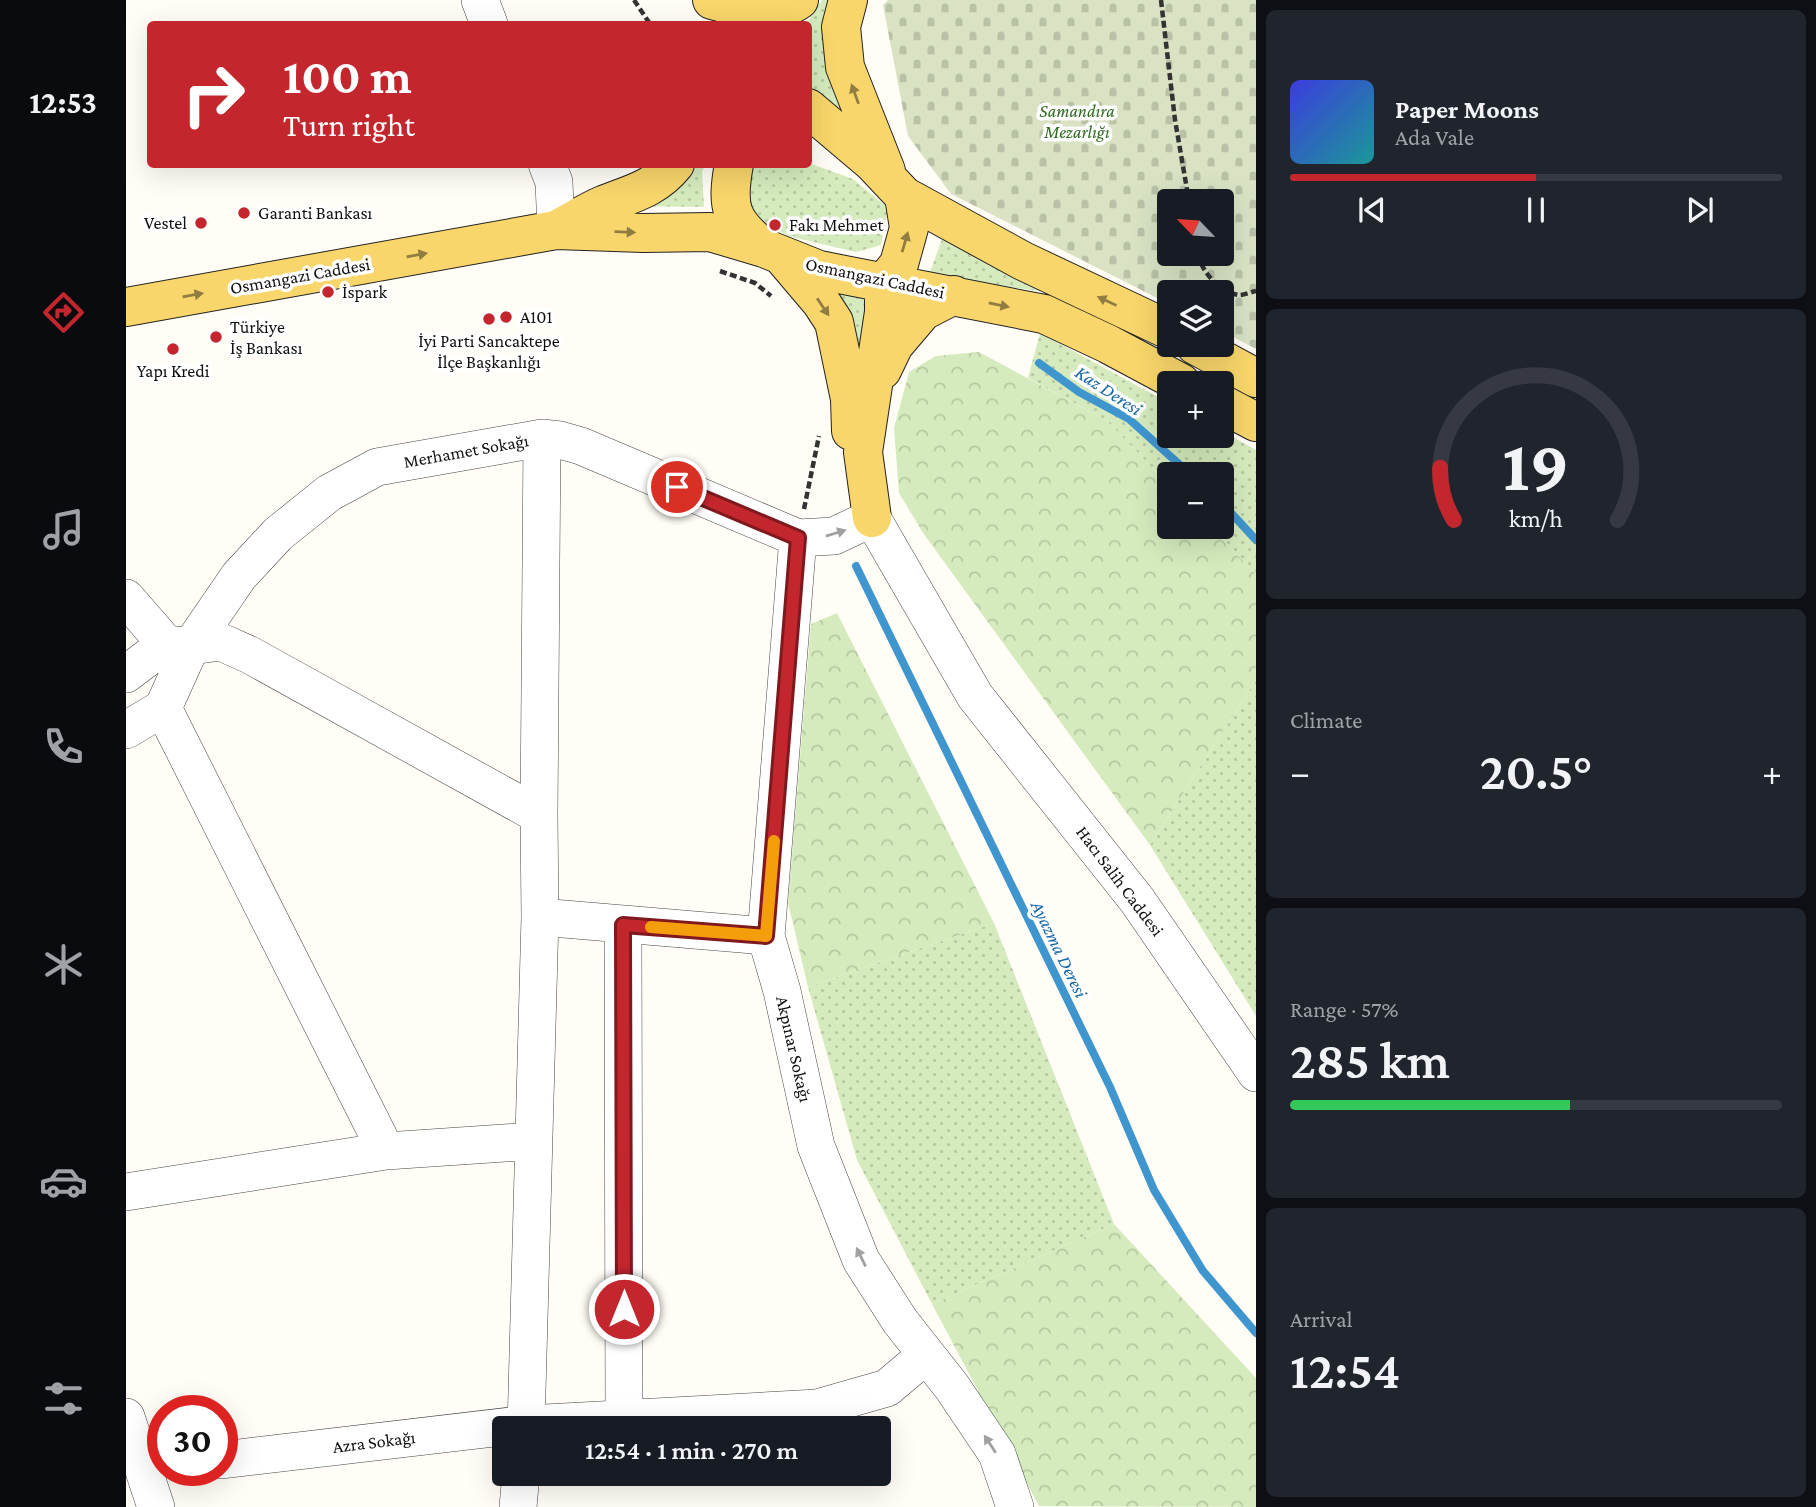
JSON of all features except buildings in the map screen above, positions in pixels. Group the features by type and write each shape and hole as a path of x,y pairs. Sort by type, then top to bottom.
{"main road":[{"path":"688,0 698,21"},
{"path":"688,0 712,21"},
{"path":"712,0 754,10 793,4 799,0"},
{"path":"805,21 819,0"},
{"path":"848,0 841,27 845,67 909,228 899,264 884,283 884,312 863,452 872,518"},
{"path":"812,112 889,180"},
{"path":"812,149 889,180 1023,261 1157,324"},
{"name":"Osmangazi Caddesi","path":"556,230 601,206 648,189 672,168"},
{"path":"734,168 730,198 743,231 772,251 821,302 834,322 850,399 853,463 872,518"},
{"name":"Osmangazi Caddesi","path":"126,307 556,230 710,232 772,251 819,270 1044,314 1159,371"},
{"path":"870,394 894,345 907,329 923,311 954,295"},
{"path":"1217,357 1256,378"},
{"path":"1234,410 1256,422"}],"street":[{"path":"480,0 488,21"},
{"path":"549,168 554,182 556,230"},
{"path":"526,1416 540,917 542,439"},
{"name":"Merhamet Sokağı","path":"178,645 278,534 330,493 377,467 542,439 560,440 581,446 798,538"},
{"path":"798,538 834,536 872,518"},
{"name":"Hacı Salih Caddesi","path":"872,518 975,696 1137,900 1256,1073"},
{"name":"Akpınar Sokağı","path":"798,538 766,936 782,991 816,1146 861,1260 900,1321 952,1387 997,1454 1015,1507"},
{"path":"126,598 178,645"},
{"path":"126,674 178,645 221,642 250,655 539,815"},
{"path":"178,645 163,708 386,1151"},
{"path":"126,730 163,708"},
{"path":"540,917 766,936"},
{"path":"623,925 624,1416"},
{"path":"126,1192 386,1151 534,1141"},
{"name":"Azra Sokağı","path":"677,1416 817,1408 887,1388 926,1354"},
{"path":"126,1417 147,1458"},
{"name":"Azra Sokağı","path":"238,1458 492,1430"},
{"path":"154,1486 156,1507"},
{"path":"518,1507 520,1486"}],"path":[{"path":"634,0 648,21"},
{"path":"1161,0 1175,120 1187,189"},
{"path":"1201,266 1216,284 1238,295 1256,291"},
{"path":"716,270 755,283 775,300"},
{"path":"798,538 820,429"}],"green space":[{"path":"822,0 831,0 851,121 812,88 812,21 808,21"},
{"name":"Samandıra Mezarlığı","path":"888,0 1256,0 1256,349 1234,337 1234,280 1157,280 1157,298 951,194 908,136 883,5"},
{"path":"812,164 853,179 888,208 881,245 856,252 792,237 758,222 739,203 749,168 812,168"},
{"path":"681,168 704,168 704,207 616,206"},
{"path":"945,231 1046,292 929,275"},
{"path":"811,279 870,297 861,447"},
{"path":"1040,333 1157,396 1157,448 1234,448 1234,438 1256,450 1256,574 1222,539 1234,539 1234,462 1157,462 1157,473 1107,421 1028,378"},
{"path":"979,352 1107,421 1157,473 1157,539 1222,539 1256,574 1256,680 1150,845 923,533 899,493 894,428 909,372 936,356"},
{"path":"837,613 994,923 808,987 788,903 811,624"},
{"path":"1256,680 1256,1016 1150,845"},
{"path":"994,923 1114,1224 932,1304 857,1160 808,987"},
{"path":"1114,1224 1256,1378 1256,1507 1039,1506 932,1304"}],"waterway":[{"name":"Kaz Deresi","path":"1039,363 1079,392 1129,419 1177,462"},
{"name":"Kaz Deresi","path":"1234,516 1256,540"},
{"name":"Ayazma Deresi","path":"856,566 1110,1087 1154,1190 1203,1271 1256,1333"}],"slow traffic":[{"path":"651,927 766,936 774,841"}],"place":[{"name":"Garanti Bankası","path":"244,213"},
{"name":"Vestel","path":"201,223"},
{"name":"Fakı Mehmet","path":"775,225"},
{"name":"İspark","path":"328,292"},
{"name":"A101","path":"506,317"},
{"name":"İyi Parti Sancaktepe İlçe Başkanlığı","path":"489,319"},
{"name":"Türkiye İş Bankası","path":"216,337"},
{"name":"Yapı Kredi","path":"173,349"}],"route":[{"path":"624,1309 623,925 766,936 798,538 677,487"}]}
